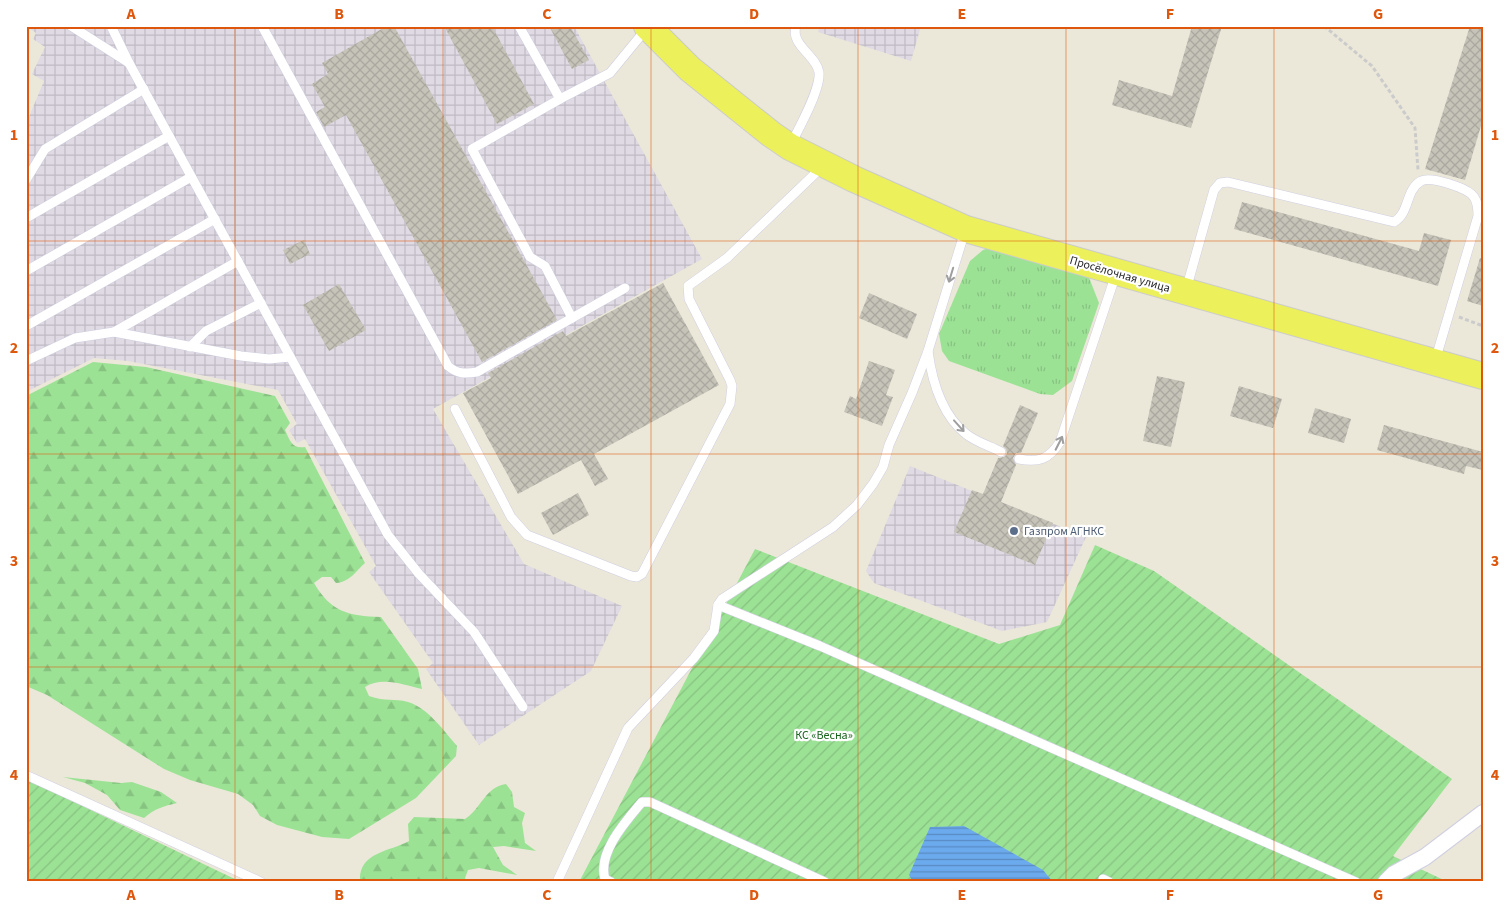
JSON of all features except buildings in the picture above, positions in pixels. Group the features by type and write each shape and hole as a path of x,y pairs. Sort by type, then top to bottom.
{"main road":[{"name":"Просёлочная улица","path":"648,27 690,69 781,140 825,164 966,229 1483,376"}],"street":[{"path":"1386,882 1394,874 1425,857 1483,813"}],"lane":[{"path":"71,26 129,63"},
{"path":"111,26 191,177 388,535 419,574 474,632 523,707"},
{"path":"262,26 448,366 462,374 477,372 625,288"},
{"path":"519,26 560,99"},
{"path":"781,140 819,78 815,62 796,39 796,26"},
{"path":"572,318 544,266 530,257 472,149 610,73 648,27"},
{"path":"26,180 45,149 144,89"},
{"path":"26,218 169,136"},
{"path":"455,409 511,516 521,531 632,576 637,577 642,574 730,404 732,394 730,380 690,299 688,286 727,258 825,164"},
{"path":"26,271 191,177"},
{"path":"1186,292 1214,190 1220,183 1228,182 1394,222 1405,212 1412,190 1419,182 1426,179 1464,188 1473,196 1477,204 1478,216 1434,363"},
{"path":"26,326 215,219"},
{"path":"557,882 628,728 699,651 714,631 718,606 729,592 772,568 833,527 857,505 873,484 883,467 888,445 912,393 928,352 966,229"},
{"path":"114,332 238,261"},
{"path":"1019,459 1033,462 1043,460 1052,454 1060,442 1116,273"},
{"path":"190,347 206,331 261,302"},
{"path":"26,361 75,338 114,332 190,347 269,359 290,357"},
{"path":"928,352 934,382 952,418 967,435 1001,452"},
{"path":"718,606 820,646 1356,882"},
{"path":"26,774 261,882"},
{"path":"611,882 605,879 602,870 610,848 626,820 642,802 650,802 826,882"}],"path":[{"path":"1324,26 1372,66 1415,128 1419,182"},
{"path":"1449,312 1483,326"}],"shaded area":[{"path":"26,26 574,26 702,259 433,409 524,564 622,606 591,671 479,745 426,669 433,663 369,572 376,566 305,439 297,443 289,430 297,424 278,390 128,361 94,358 26,392 26,124 44,81 32,74 45,47 33,39 36,33"},
{"path":"820,26 921,26 911,61 818,32"},
{"path":"910,466 1086,537 1047,622 1002,631 874,583 866,571"}],"green space":[{"path":"995,246 1088,275 1099,303 1072,381 1053,395 1040,394 949,361 942,351 939,334 970,261 983,250"},
{"path":"93,362 146,367 275,396 290,423 285,430 290,441 297,447 305,447 365,563 345,581 336,583 331,577 322,577 314,583 320,593 334,606 350,613 381,617 418,669 422,689 393,682 379,682 365,687 369,696 403,701 415,705 429,715 457,746 456,756 416,798 349,839 322,837 277,825 260,816 253,805 238,794 190,780 164,769 47,695 26,686 26,396"},
{"name":"КС «Весна»","path":"1095,545 1154,571 1452,779 1393,856 1448,882 579,882 755,549 999,644 1060,625"},
{"path":"63,777 121,783 132,782 161,792 177,803 159,808 144,818 120,810 107,795 85,783"},
{"path":"26,779 241,882 26,882"},
{"path":"506,784 512,792 514,807 525,813 522,823 525,843 536,851 504,846 493,847 503,865 517,875 479,868 468,870 465,878 467,882 360,882 364,864 369,859 376,854 409,841 408,824 414,817 465,819 493,789"}],"water":[{"path":"964,826 1043,870 1053,882 913,882 909,875 930,827"}],"place":[{"name":"Газпром АГНКС","path":"1014,531"}]}
